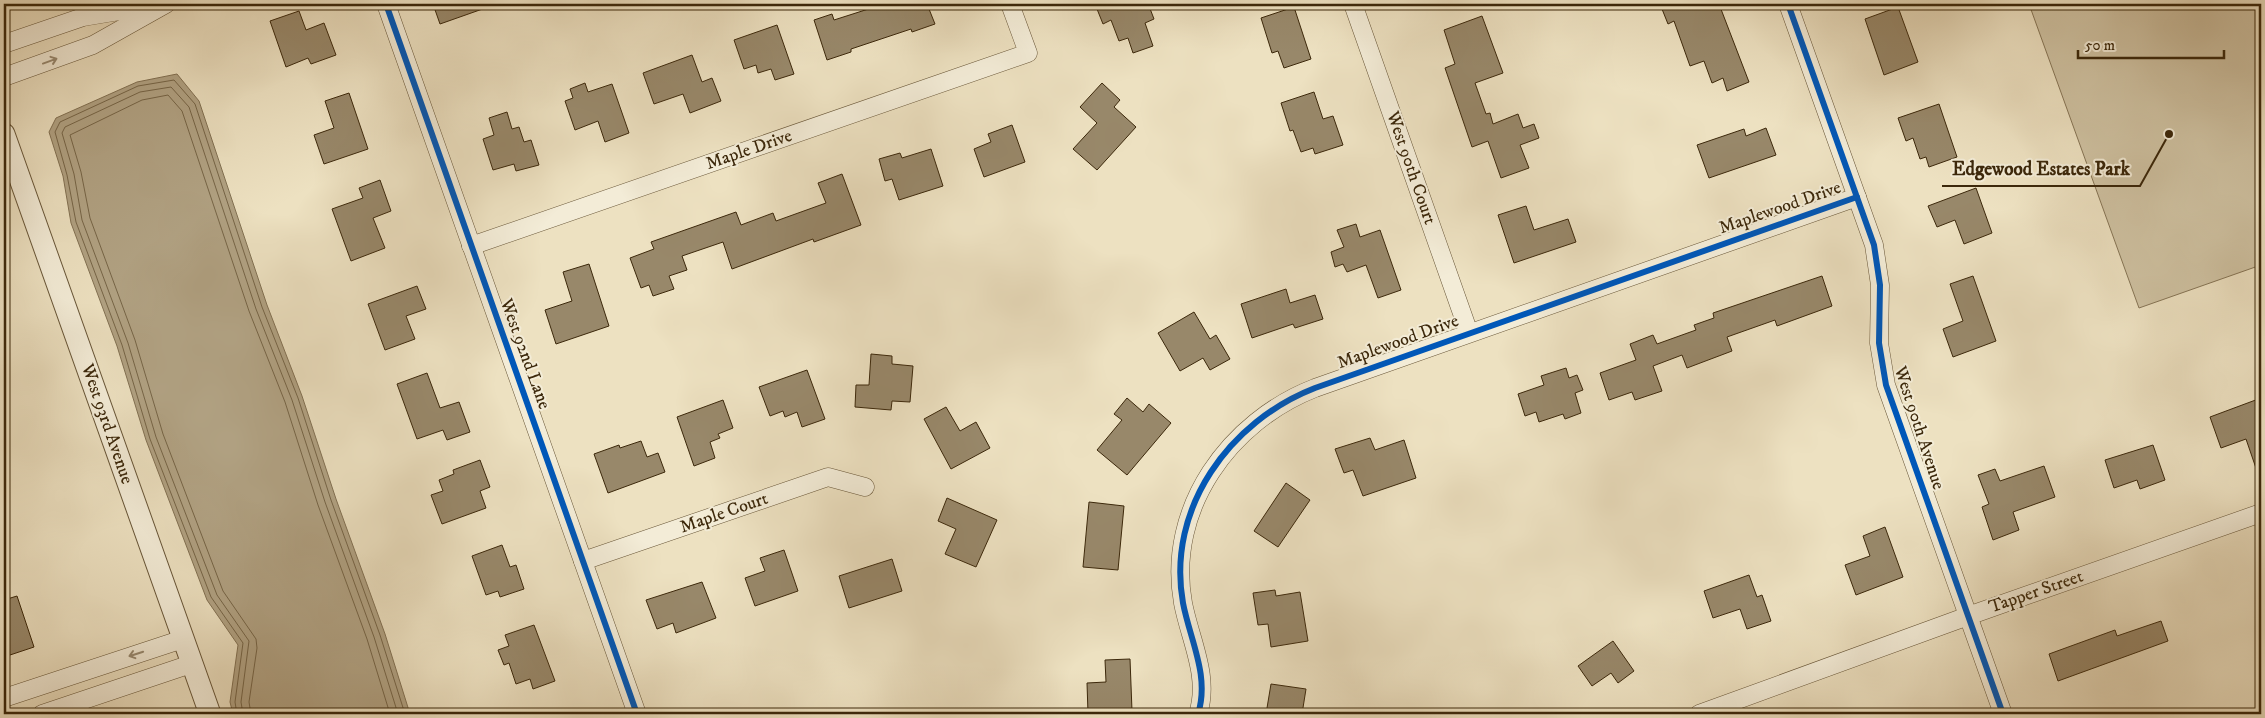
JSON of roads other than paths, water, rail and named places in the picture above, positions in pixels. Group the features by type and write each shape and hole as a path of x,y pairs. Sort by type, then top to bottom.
{"street":[{"path":"4,44 83,17 166,4"},
{"path":"4,77 93,45 166,4"},
{"name":"West 92nd Lane","path":"386,4 637,714"},
{"name":"Maple Drive","path":"471,246 1028,53 1010,4"},
{"name":"West 90th Court","path":"1354,4 1469,333"},
{"name":"West 90th Avenue","path":"1788,4 1857,197 1878,266 1879,343 1886,385 2003,714"},
{"name":"West 93rd Avenue","path":"4,134 210,714"},
{"name":"Maplewood Drive","path":"1198,714 1202,691 1201,674 1183,601 1182,564 1187,526 1207,476 1217,462 1250,426 1281,403 1315,388 1857,197"},
{"name":"Maple Court","path":"583,561 828,477 865,487"},
{"name":"Tapper Street","path":"1699,714 1968,616 2261,513"},
{"path":"4,698 182,639"},
{"path":"42,714 191,664"}],"water":[{"path":"177,74 199,101 267,305 302,396 336,499 385,634 410,714 233,714 230,702 238,645 207,600 146,440 117,346 71,223 63,176 49,132 56,118 137,82"}],"place":[{"name":"Edgewood Estates Park","path":"2169,134"}]}
